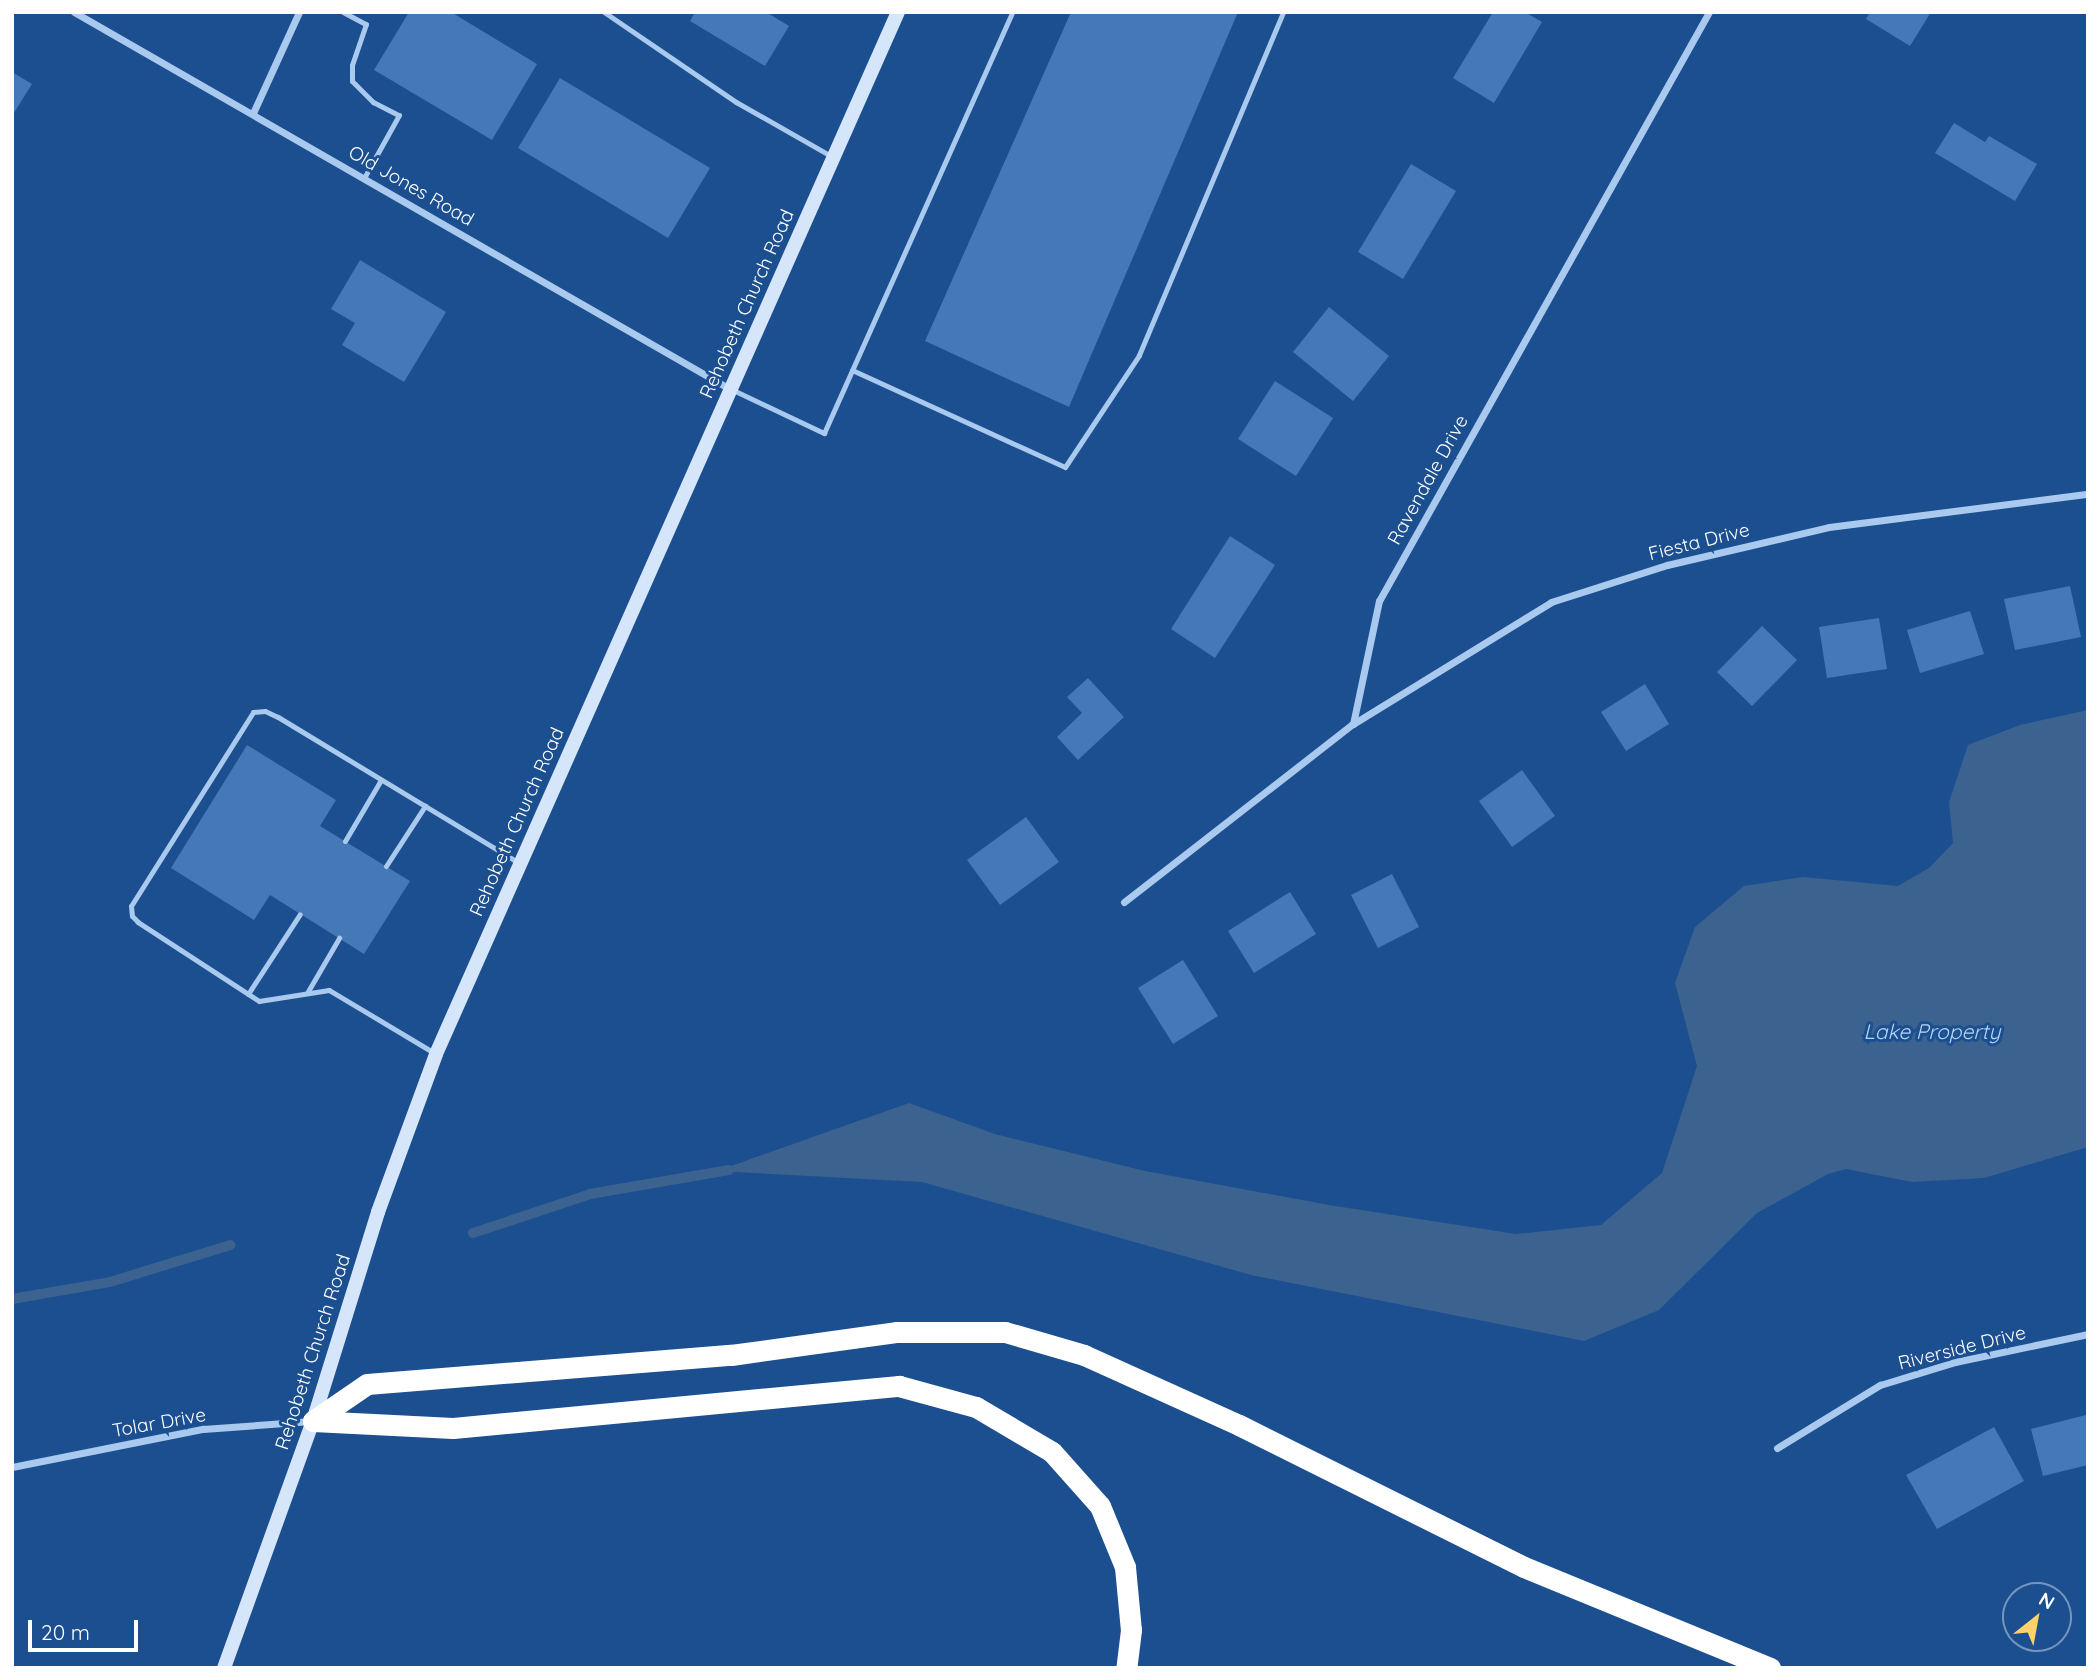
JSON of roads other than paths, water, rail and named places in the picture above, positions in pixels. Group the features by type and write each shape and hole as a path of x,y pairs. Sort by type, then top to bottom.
{"highway":[{"path":"313,1421 367,1384 731,1355 897,1332 1005,1332 1084,1355 1239,1425 1524,1567 1770,1668"},
{"path":"313,1421 453,1428 899,1386 976,1407 1052,1452 1100,1506 1125,1567 1131,1630 1126,1668"}],"street":[{"name":"Old Jones Road","path":"74,12 254,113 730,389"},
{"path":"254,113 299,12"},
{"name":"Rehobeth Church Road","path":"224,1668 313,1421 378,1212 436,1054 898,12"},
{"name":"Ravendale Drive","path":"1353,724 1379,601 1709,12"},
{"name":"Fiesta Drive","path":"1353,724 1551,602 1667,565 1829,527 2088,494"},
{"path":"1124,902 1353,724"},
{"name":"Riverside Drive","path":"1777,1448 1880,1385 1955,1362 2088,1334"},
{"name":"Tolar Drive","path":"12,1467 204,1429 313,1421"}],"lane":[{"path":"343,12 366,24 352,65 352,81 373,102 399,115 364,178"},
{"path":"604,12 736,102 833,158"},
{"path":"730,389 824,433 1012,12"},
{"path":"852,370 1065,467 1139,355 1283,12"},
{"path":"436,1054 329,990 259,1001 138,922 132,916 131,906 246,719 253,712 265,711 278,717 520,863"},
{"path":"345,841 381,779"},
{"path":"386,866 425,806"},
{"path":"248,994 300,914"},
{"path":"307,993 339,938"}],"water":[{"name":"Lake Property","path":"2088,710 2088,1147 1984,1178 1912,1182 1846,1169 1828,1174 1757,1213 1659,1310 1584,1341 1251,1275 922,1182 717,1171 909,1103 995,1134 1145,1171 1329,1205 1516,1234 1601,1225 1662,1173 1697,1066 1675,983 1695,927 1744,886 1803,877 1898,886 1929,868 1953,843 1949,802 1968,745 2020,725"}],"waterway":[{"path":"473,1233 590,1194 729,1170"},
{"path":"12,1299 110,1282 230,1245"}]}
